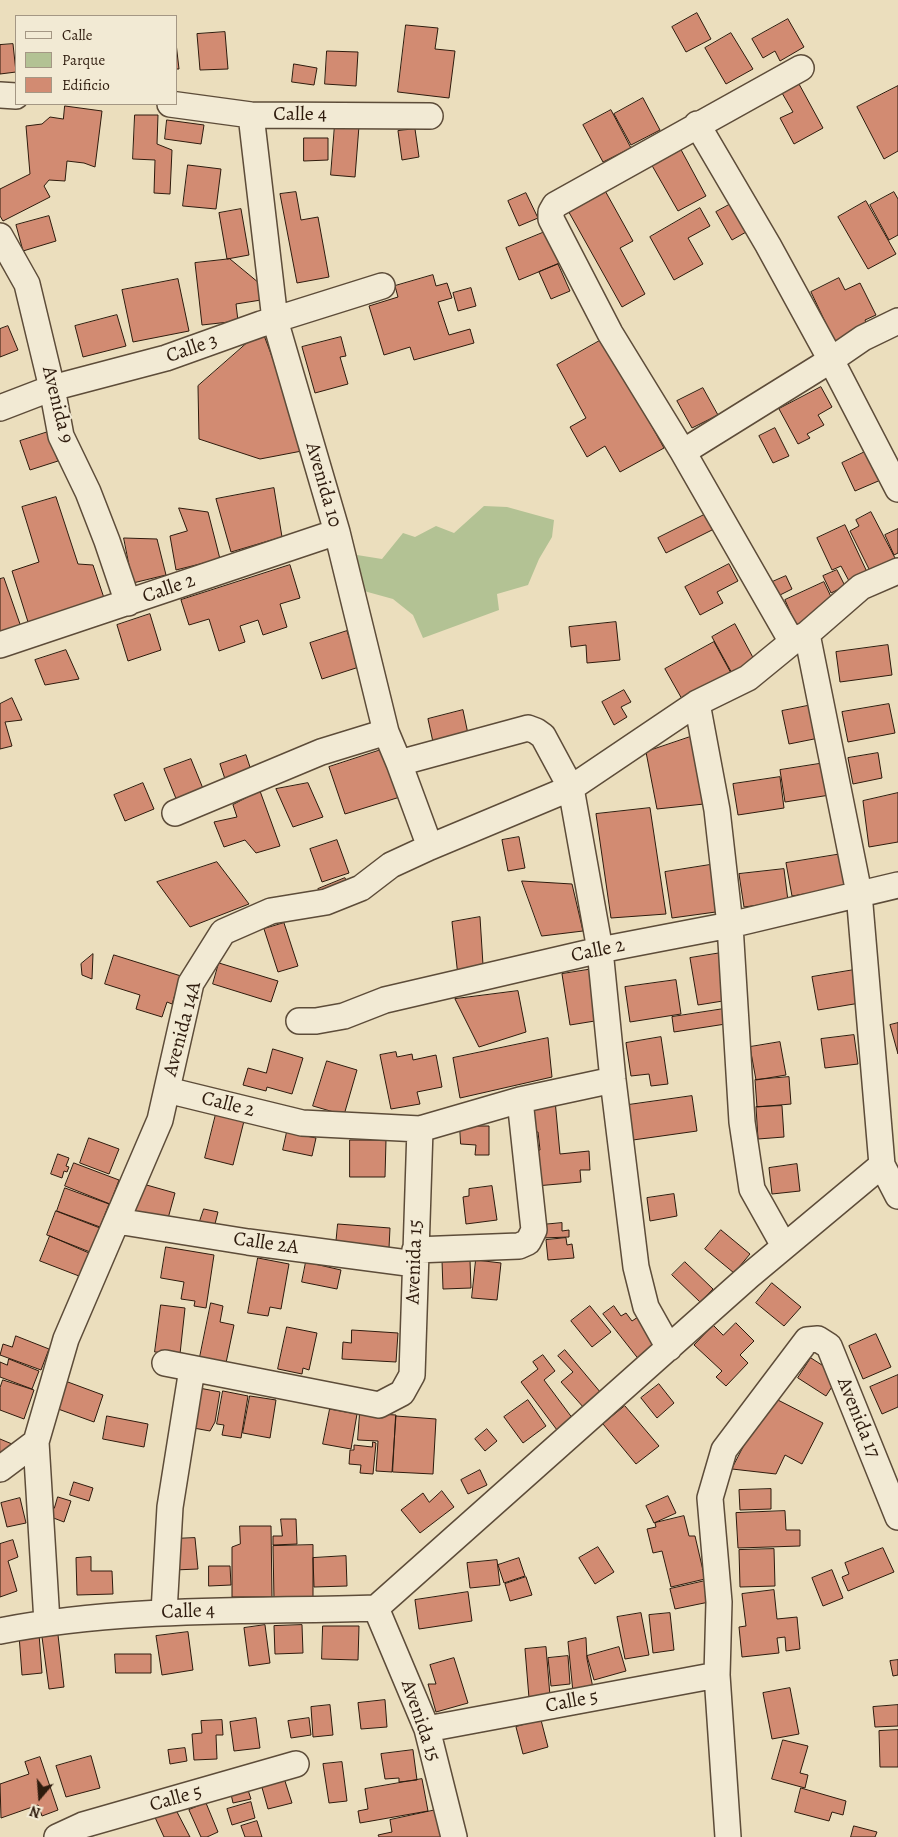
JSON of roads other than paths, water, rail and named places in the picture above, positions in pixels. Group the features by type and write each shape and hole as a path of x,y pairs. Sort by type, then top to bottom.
{"street":[{"path":"801,68 697,124 555,205 551,212 551,219 610,332 800,638 860,893 882,1165 898,1196"},
{"path":"0,96 15,96"},
{"name":"Calle 4","path":"177,105 251,115 430,116"},
{"name":"Avenida 10","path":"251,115 275,320 337,532 386,732 430,847"},
{"path":"697,124 768,245 831,360 898,489"},
{"name":"Avenida 9","path":"0,236 27,284 52,388 61,436 88,492 128,602"},
{"name":"Calle 3","path":"0,408 52,388 166,358 275,320 382,286"},
{"path":"683,452 863,338 898,321"},
{"name":"Calle 2","path":"0,644 337,532"},
{"name":"Avenida 14A","path":"47,1622 36,1442 66,1339 160,1120 191,983 223,932 271,911 326,902 361,888 392,865 430,847 571,788 697,703 748,678 861,587 898,571"},
{"path":"697,703 717,810 730,925 742,1122 752,1190 784,1246"},
{"path":"399,763 528,728 543,736 571,788 600,950 613,1080 636,1266 646,1307 669,1348"},
{"path":"175,813 321,752 386,732"},
{"name":"Calle 2","path":"299,1021 316,1021 344,1016 385,1000 600,950 730,925 898,885"},
{"name":"Calle 2","path":"167,1090 302,1123 420,1130 520,1100 613,1080"},
{"name":"Calle 2A","path":"117,1221 248,1242 415,1257 519,1246 528,1242 534,1230 520,1100"},
{"name":"Avenida 15","path":"192,1369 379,1405 402,1393 412,1375 420,1130"},
{"path":"376,1608 784,1246 882,1165"},
{"name":"Avenida 17","path":"717,1675 719,1602 710,1498 724,1450 807,1340 818,1339 829,1346 898,1517"},
{"path":"164,1612 170,1506 192,1369 165,1363"},
{"path":"0,1469 36,1442"},
{"name":"Calle 4","path":"0,1631 47,1622 164,1612 376,1608"},
{"name":"Avenida 15","path":"376,1608 427,1729 454,1837"},
{"path":"717,1675 728,1837"},
{"name":"Calle 5","path":"427,1729 717,1675"},
{"name":"Calle 5","path":"57,1837 83,1825 296,1764"}]}
